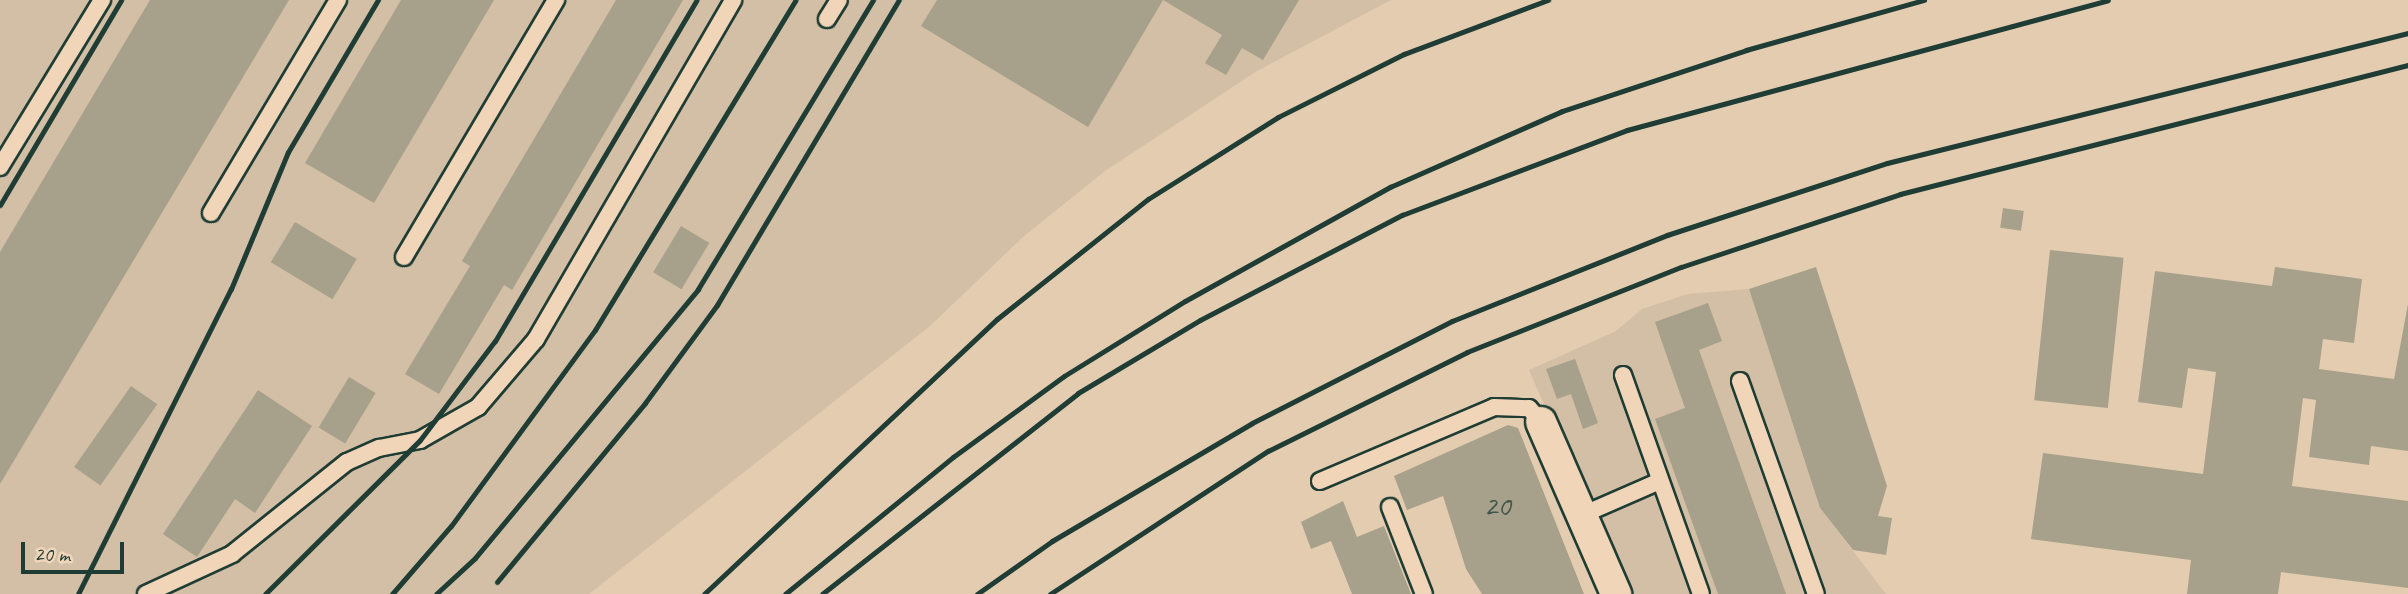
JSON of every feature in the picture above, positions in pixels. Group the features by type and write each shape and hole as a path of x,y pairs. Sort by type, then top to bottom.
{"street":[{"path":"1541,422 1616,594"}],"lane":[{"path":"0,167 102,0"},
{"path":"211,213 338,0"},
{"path":"404,257 556,0"},
{"path":"146,594 232,554 346,462 379,448 420,440 478,407 536,339 733,0"},
{"path":"827,19 839,0"},
{"path":"1623,375 1701,594"},
{"path":"1740,381 1816,594"},
{"path":"1320,481 1494,407 1529,408 1541,422"},
{"path":"1581,515 1660,481"},
{"path":"1390,507 1424,594"}],"shaded area":[{"path":"0,0 1391,0 1257,71 1105,171 1023,237 930,326 589,594 0,594"},
{"path":"1749,289 1820,508 1886,594 1627,594 1529,370 1616,331 1642,309 1688,294"}],"building":[{"path":"150,0 289,0 0,484 0,252"},
{"path":"401,0 494,0 374,203 305,163"},
{"path":"616,0 683,0 512,290 504,285 439,394 405,374 470,266 462,261"},
{"path":"937,0 1163,0 1088,127 921,26"},
{"path":"1163,0 1299,0 1263,60 1242,48 1226,75 1205,63 1222,35"},
{"path":"2003,208 2024,211 2021,231 2000,228"},
{"path":"295,222 357,259 333,299 271,262"},
{"path":"681,226 709,243 681,289 653,272"},
{"path":"2050,250 2124,258 2108,408 2034,400"},
{"path":"1816,267 1887,486 1878,516 1892,518 1886,555 1853,550 1820,508 1749,289"},
{"path":"2275,267 2362,279 2354,343 2323,339 2319,369 2394,379 2408,304 2408,451 2371,446 2369,465 2309,457 2316,400 2303,398 2292,486 2408,501 2408,588 2281,572 2278,594 2187,594 2191,560 2031,539 2043,453 2203,474 2216,372 2188,368 2182,408 2138,402 2155,271 2272,286"},
{"path":"1708,303 1722,341 1699,350 1786,594 1718,594 1655,419 1685,408 1655,322"},
{"path":"1575,359 1598,423 1583,429 1571,394 1557,399 1546,369"},
{"path":"349,377 376,393 345,444 319,428"},
{"path":"131,386 157,404 100,485 74,467"},
{"path":"258,390 312,426 255,513 235,499 197,557 163,534"},
{"path":"1508,425 1518,428 1584,594 1482,594 1466,569 1443,496 1407,510 1394,476"},
{"path":"1343,501 1357,537 1384,526 1411,594 1352,594 1331,541 1311,549 1301,522"}],"railway":[{"path":"0,205 121,0"},
{"path":"78,594 231,289 288,152 378,0"},
{"path":"265,594 420,440 495,341 697,0"},
{"path":"392,594 451,526 595,330 796,0"},
{"path":"436,594 475,558 698,289 873,0"},
{"path":"497,582 645,403 717,305 899,0"},
{"path":"704,594 997,319 1148,199 1278,117 1404,54 1548,0"},
{"path":"785,594 953,457 1064,376 1185,301 1390,187 1562,111 1746,50 1924,0"},
{"path":"822,594 1078,393 1200,320 1402,215 1627,130 2108,0"},
{"path":"977,594 1052,541 1252,423 1452,321 1667,235 1887,163 2408,33"},
{"path":"1050,594 1268,451 1467,352 1681,267 1900,194 2408,65"}]}
